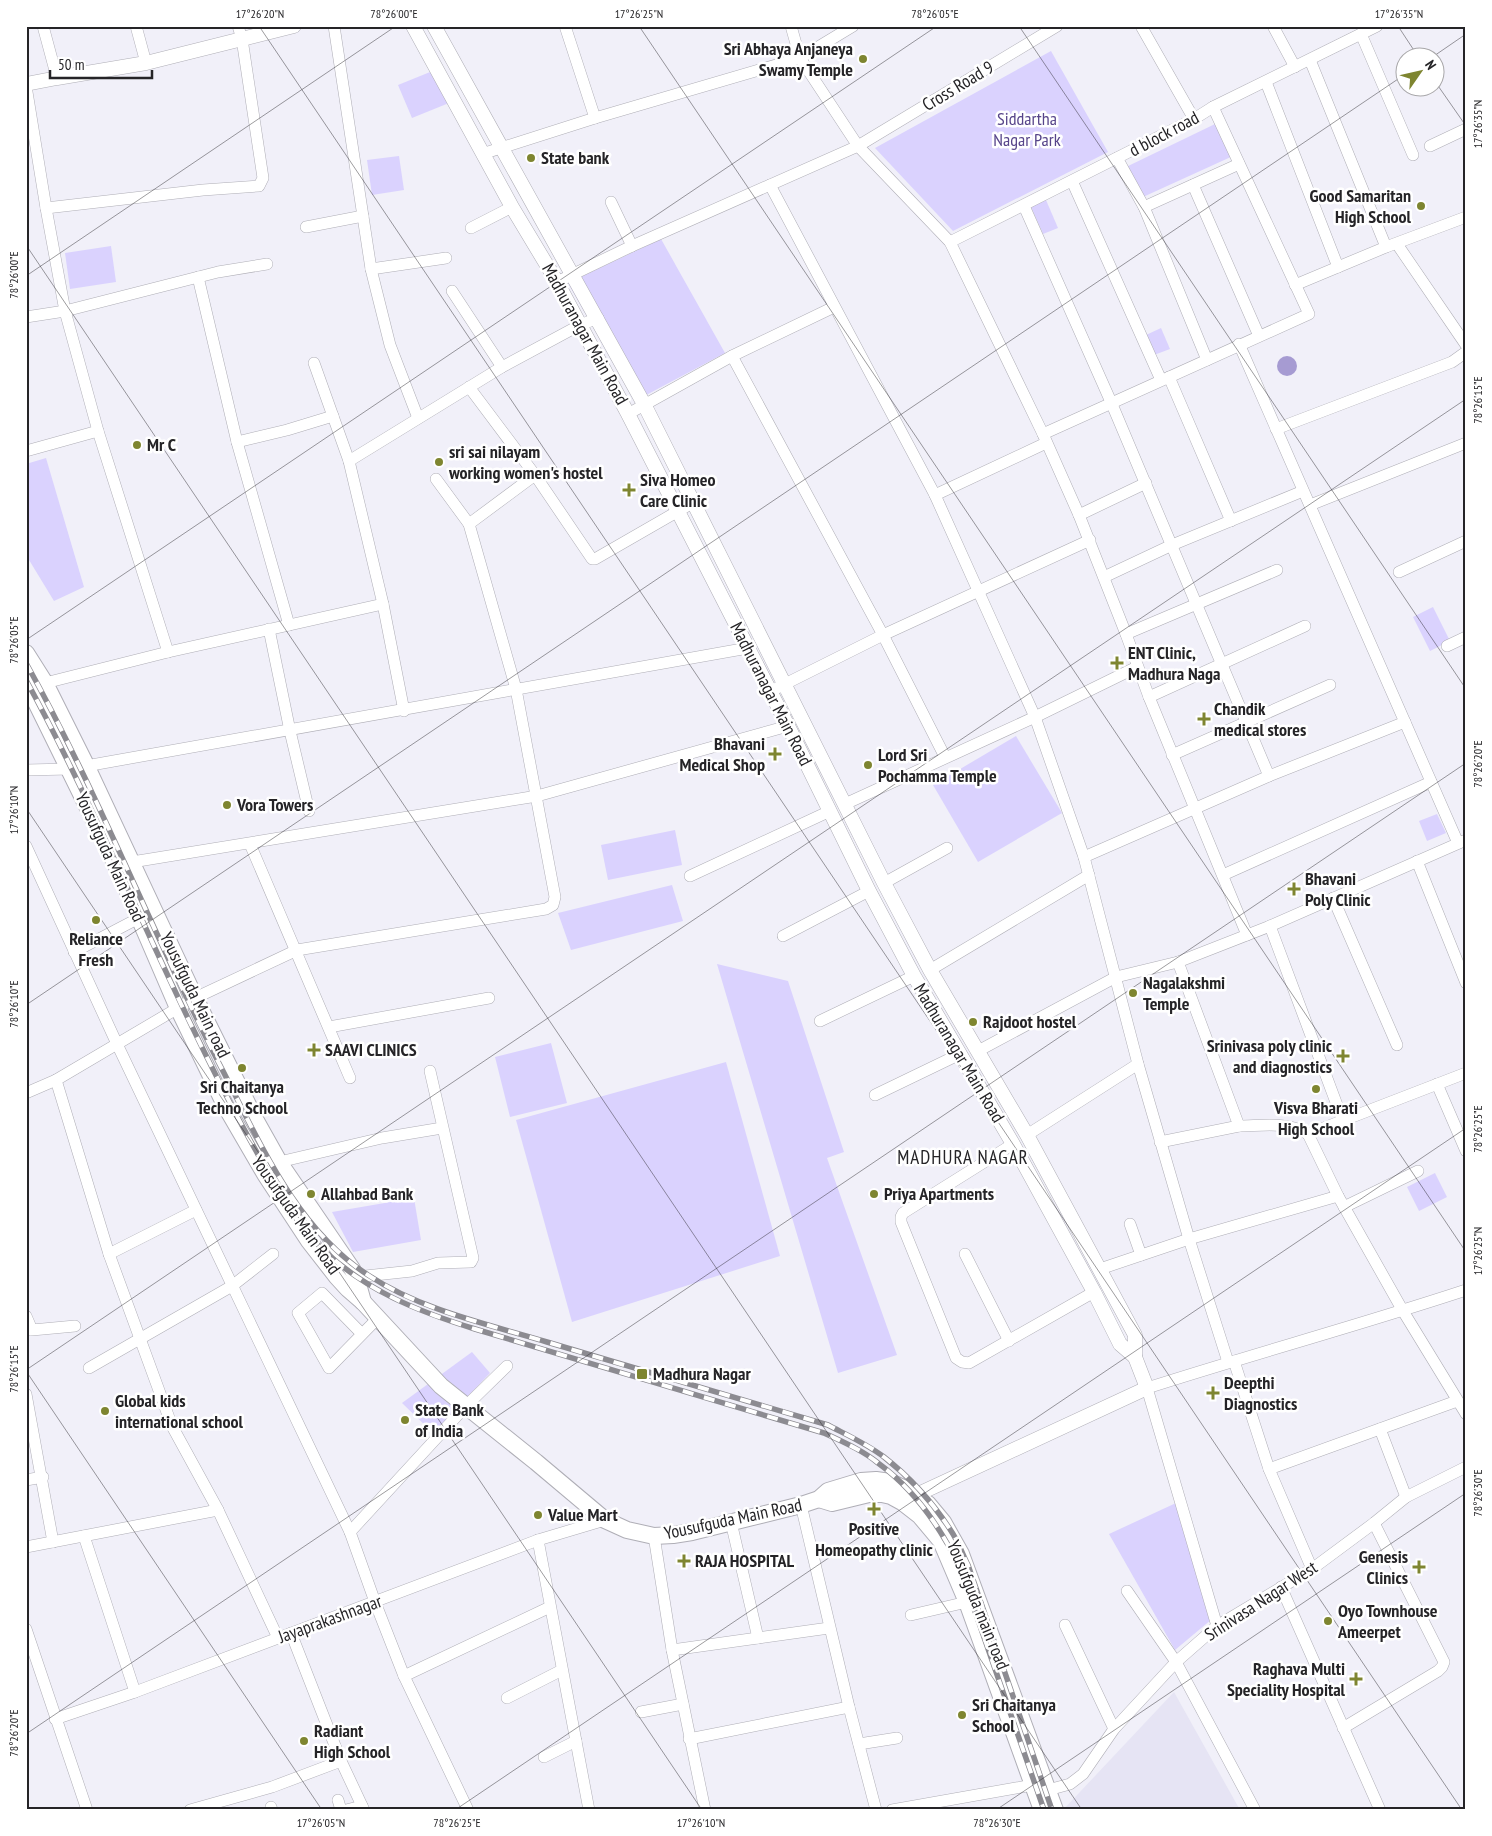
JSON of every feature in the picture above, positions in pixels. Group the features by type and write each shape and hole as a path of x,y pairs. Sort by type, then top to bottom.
{"main road":[{"name":"Yousufguda Main road","path":"26,653 45,682 86,765 195,998 256,1121 279,1162 352,1269 356,1277 362,1302"},
{"name":"Yousufguda Main Road","path":"27,685 119,871 178,1008 226,1107 264,1174 309,1240 348,1289 378,1318 441,1386 605,1520 627,1530 654,1536 673,1535 801,1505 820,1499 828,1491 861,1481 876,1480 890,1482 916,1495"},
{"name":"Yousufguda Main Road","path":"820,1499 832,1503 870,1494 891,1496 925,1520 941,1541 968,1602 1040,1788 1042,1810"},
{"name":"Yousufguda main road","path":"916,1495 928,1504 943,1522 961,1554 1040,1788 1055,1810"}],"street":[{"path":"43,26 57,78"},
{"path":"136,26 146,63"},
{"path":"168,652 98,431 65,311 26,85 146,63 240,33 294,26"},
{"path":"334,26 371,269 390,345 418,418"},
{"name":"Madhuranagar Main Road","path":"413,26 482,154 557,282 679,510 869,891 914,976 1013,1144 1094,1292 1120,1344 1135,1357"},
{"name":"Madhuranagar Main Road","path":"434,26 598,318 644,404 884,883 930,970 1027,1135 1135,1335 1135,1357 1147,1388"},
{"path":"565,26 595,118"},
{"path":"791,26 800,58 858,146 950,242 1045,438 1090,540 1172,755 1247,935"},
{"path":"482,154 595,118 800,58 853,26"},
{"name":"Cross Road 9","path":"557,282 632,246 858,146 1058,26"},
{"path":"1141,26 1194,120"},
{"path":"1273,26 1295,67"},
{"name":"d block road","path":"950,242 1194,120 1213,107 1377,26"},
{"path":"46,208 203,190 259,186 263,178 240,33"},
{"path":"1361,34 1413,155"},
{"path":"1310,60 1391,246 1466,345"},
{"path":"1266,82 1338,267"},
{"path":"935,495 1111,402 1309,314 1213,107"},
{"path":"1430,146 1466,129"},
{"path":"1117,158 1144,207 1207,360"},
{"path":"1144,207 1239,164"},
{"path":"1072,182 1231,521"},
{"path":"770,185 935,495 1035,717 1084,857 1138,1064 1189,1238 1269,1469 1312,1569"},
{"path":"1193,185 1259,336"},
{"path":"611,202 632,246"},
{"path":"1024,206 1146,483 1269,776"},
{"path":"471,228 512,207"},
{"path":"306,227 363,216"},
{"path":"1295,286 1338,267 1466,217"},
{"path":"371,269 446,258"},
{"path":"26,317 65,311 198,277 267,264"},
{"path":"198,277 237,442 289,625"},
{"path":"452,291 502,367"},
{"path":"628,414 732,356 834,307"},
{"path":"348,461 502,367 580,325 598,318"},
{"path":"978,1051 1116,977 1178,962 1270,926 1462,841 1431,782 1239,344"},
{"path":"1276,429 1452,362 1466,352"},
{"path":"732,356 883,634 945,757"},
{"path":"314,363 348,461 383,604 404,711"},
{"path":"469,387 535,475 592,559 694,502"},
{"path":"237,442 333,416"},
{"path":"26,451 98,431"},
{"path":"1310,506 1466,443"},
{"path":"469,524 535,475"},
{"path":"26,1093 56,1080 195,998 297,950 546,908 553,905 555,897 516,689 469,524 436,479"},
{"path":"1079,515 1146,483"},
{"path":"1104,576 1172,545 1303,491"},
{"path":"770,692 883,634 1090,540"},
{"path":"1399,572 1466,542"},
{"path":"1126,634 1277,570"},
{"path":"45,682 168,652 383,604"},
{"path":"1149,697 1305,626"},
{"path":"269,629 308,811"},
{"path":"1447,646 1466,637"},
{"path":"26,770 69,769 404,711 748,648"},
{"path":"845,804 1035,717 1138,667"},
{"path":"1172,755 1330,685"},
{"path":"1084,857 1269,776 1405,722"},
{"path":"132,862 537,796 788,726"},
{"path":"1223,875 1431,782"},
{"path":"690,876 830,811"},
{"path":"250,844 297,950 350,1078"},
{"path":"26,846 116,1044 350,1532 374,1602 404,1676 468,1810"},
{"path":"884,883 947,848"},
{"path":"1416,861 1466,983"},
{"path":"930,970 1089,875"},
{"path":"783,936 869,891"},
{"path":"1333,898 1397,1045"},
{"path":"74,952 139,918"},
{"path":"1270,926 1343,1121"},
{"path":"1178,962 1239,1126"},
{"path":"820,1021 914,976"},
{"path":"329,1027 489,998"},
{"path":"875,1094 960,1054"},
{"path":"1027,1135 1138,1064"},
{"path":"356,1277 412,1270 438,1263 471,1262 472,1255 430,1070"},
{"path":"1308,1134 1466,1072"},
{"path":"56,1080 109,1254 172,1426 218,1510 278,1638"},
{"path":"1437,1084 1466,1151"},
{"path":"1160,1142 1239,1126 1300,1128 1308,1134 1338,1196 1403,1311 1466,1414"},
{"path":"279,1162 382,1138 442,1128"},
{"path":"1013,1144 903,1213 901,1217 901,1222 956,1358 962,1362 969,1363 1094,1292"},
{"path":"1344,1206 1418,1171"},
{"path":"1100,1269 1189,1238 1338,1196"},
{"path":"109,1254 196,1210"},
{"path":"1130,1224 1141,1255"},
{"path":"89,1368 232,1286 273,1254"},
{"path":"965,1254 1010,1341"},
{"path":"916,1495 1147,1388 1403,1311 1466,1290"},
{"path":"362,1334 322,1294 298,1313 329,1368 378,1318"},
{"path":"26,1316 32,1330 75,1326"},
{"path":"350,1532 466,1406 507,1366"},
{"path":"1147,1388 1217,1626"},
{"path":"26,1394 43,1477 53,1542"},
{"path":"1269,1469 1457,1401"},
{"path":"1380,1429 1406,1496"},
{"name":"Srinivasa Nagar West","path":"892,1810 1070,1784 1083,1774 1114,1729 1176,1662 1217,1626 1312,1569 1374,1524 1406,1496 1466,1467"},
{"path":"26,1480 43,1477"},
{"path":"801,1505 829,1628 876,1810"},
{"path":"26,1547 218,1510"},
{"name":"Jayaprakashnagar","path":"55,1719 136,1692 538,1540 605,1520"},
{"path":"731,1522 758,1638"},
{"path":"1343,1728 1438,1671 1444,1662 1374,1524"},
{"path":"84,1536 136,1692"},
{"path":"654,1536 672,1650 705,1810"},
{"path":"538,1540 589,1810"},
{"path":"1281,1587 1380,1810"},
{"path":"1127,1591 1176,1662 1255,1810"},
{"path":"911,1615 968,1602"},
{"path":"404,1676 550,1607"},
{"path":"1065,1625 1114,1729"},
{"path":"672,1650 829,1628"},
{"path":"26,1629 87,1810"},
{"path":"291,1633 341,1761 363,1808 346,1810"},
{"path":"507,1698 562,1670"},
{"path":"641,1712 683,1704"},
{"path":"690,1739 849,1707"},
{"path":"859,1744 897,1738"},
{"path":"544,1757 576,1742"},
{"path":"190,1810 272,1787 341,1761"}],"shaded area":[{"path":"1287,356 1294,359 1297,366 1294,373 1287,376 1280,373 1277,366 1280,359"},
{"path":"1174,1692 1240,1810 1063,1810"}],"green space":[{"name":"Siddartha Nagar Park","path":"1051,51 1108,152 953,231 875,148"},
{"path":"435,70 449,103 412,118 398,85"},
{"path":"1215,124 1233,156 1143,197 1124,168"},
{"path":"399,156 404,190 372,195 367,160"},
{"path":"1046,200 1058,228 1043,234 1031,207"},
{"path":"661,239 725,353 635,401 568,283"},
{"path":"111,246 116,282 70,289 65,253"},
{"path":"1161,328 1170,349 1154,355 1146,335"},
{"path":"46,458 84,587 54,601 26,555 26,464"},
{"path":"1433,607 1450,641 1430,651 1413,617"},
{"path":"1016,736 1062,813 978,862 933,785"},
{"path":"1437,814 1446,833 1427,841 1419,821"},
{"path":"675,830 682,865 608,880 601,845"},
{"path":"672,885 683,921 571,950 558,913"},
{"path":"717,964 788,981 844,1152 827,1158 897,1355 838,1373"},
{"path":"551,1043 567,1103 510,1117 495,1057"},
{"path":"726,1062 780,1256 572,1322 516,1120"},
{"path":"1435,1173 1447,1197 1419,1211 1407,1187"},
{"path":"414,1198 421,1240 353,1252 332,1212"},
{"path":"472,1352 490,1373 433,1433 402,1403"},
{"path":"1176,1503 1212,1619 1175,1650 1109,1534"}],"railway":[{"path":"26,663 78,764 198,1022 252,1128 283,1184 321,1234 343,1256 368,1275 388,1287 432,1307 828,1425 884,1457 904,1474 930,1502 946,1523 959,1546 968,1565 1052,1810"},
{"path":"26,680 78,782 198,1040 229,1101 283,1199 312,1239 338,1263 374,1288 433,1315 824,1433 872,1458 904,1485 926,1511 953,1553 960,1568 1044,1810"}],"place":[{"name":"Sri Abhaya Anjaneya Swamy Temple","path":"863,59"},
{"name":"State bank","path":"531,158"},
{"name":"Good Samaritan High School","path":"1421,206"},
{"name":"Mr C","path":"137,445"},
{"name":"sri sai nilayam working women's hostel","path":"439,462"},
{"name":"Siva Homeo Care Clinic","path":"629,490"},
{"name":"ENT Clinic, Madhura Naga","path":"1117,663"},
{"name":"Chandik medical stores","path":"1204,719"},
{"name":"Bhavani Medical Shop","path":"775,754"},
{"name":"Lord Sri Pochamma Temple","path":"868,765"},
{"name":"Vora Towers","path":"227,805"},
{"name":"Bhavani Poly Clinic","path":"1294,889"},
{"name":"Reliance Fresh","path":"96,920"},
{"name":"Nagalakshmi Temple","path":"1133,993"},
{"name":"Rajdoot hostel","path":"973,1022"},
{"name":"SAAVI CLINICS","path":"314,1050"},
{"name":"Srinivasa poly clinic and diagnostics","path":"1343,1056"},
{"name":"Sri Chaitanya Techno School","path":"242,1068"},
{"name":"Visva Bharati High School","path":"1316,1089"},
{"name":"Allahbad Bank","path":"311,1194"},
{"name":"Priya Apartments","path":"874,1194"},
{"name":"Madhura Nagar","path":"642,1374"},
{"name":"Deepthi Diagnostics","path":"1213,1393"},
{"name":"Global kids international school","path":"105,1411"},
{"name":"State Bank of India","path":"405,1420"},
{"name":"Positive Homeopathy clinic","path":"874,1509"},
{"name":"Value Mart","path":"538,1515"},
{"name":"RAJA HOSPITAL","path":"684,1561"},
{"name":"Genesis Clinics","path":"1419,1567"},
{"name":"Oyo Townhouse Ameerpet","path":"1328,1621"},
{"name":"Raghava Multi Speciality Hospital","path":"1356,1679"},
{"name":"Sri Chaitanya School","path":"962,1715"},
{"name":"Radiant High School","path":"304,1741"}],"district":[{"name":"MADHURA NAGAR","path":"963,1157"}]}
